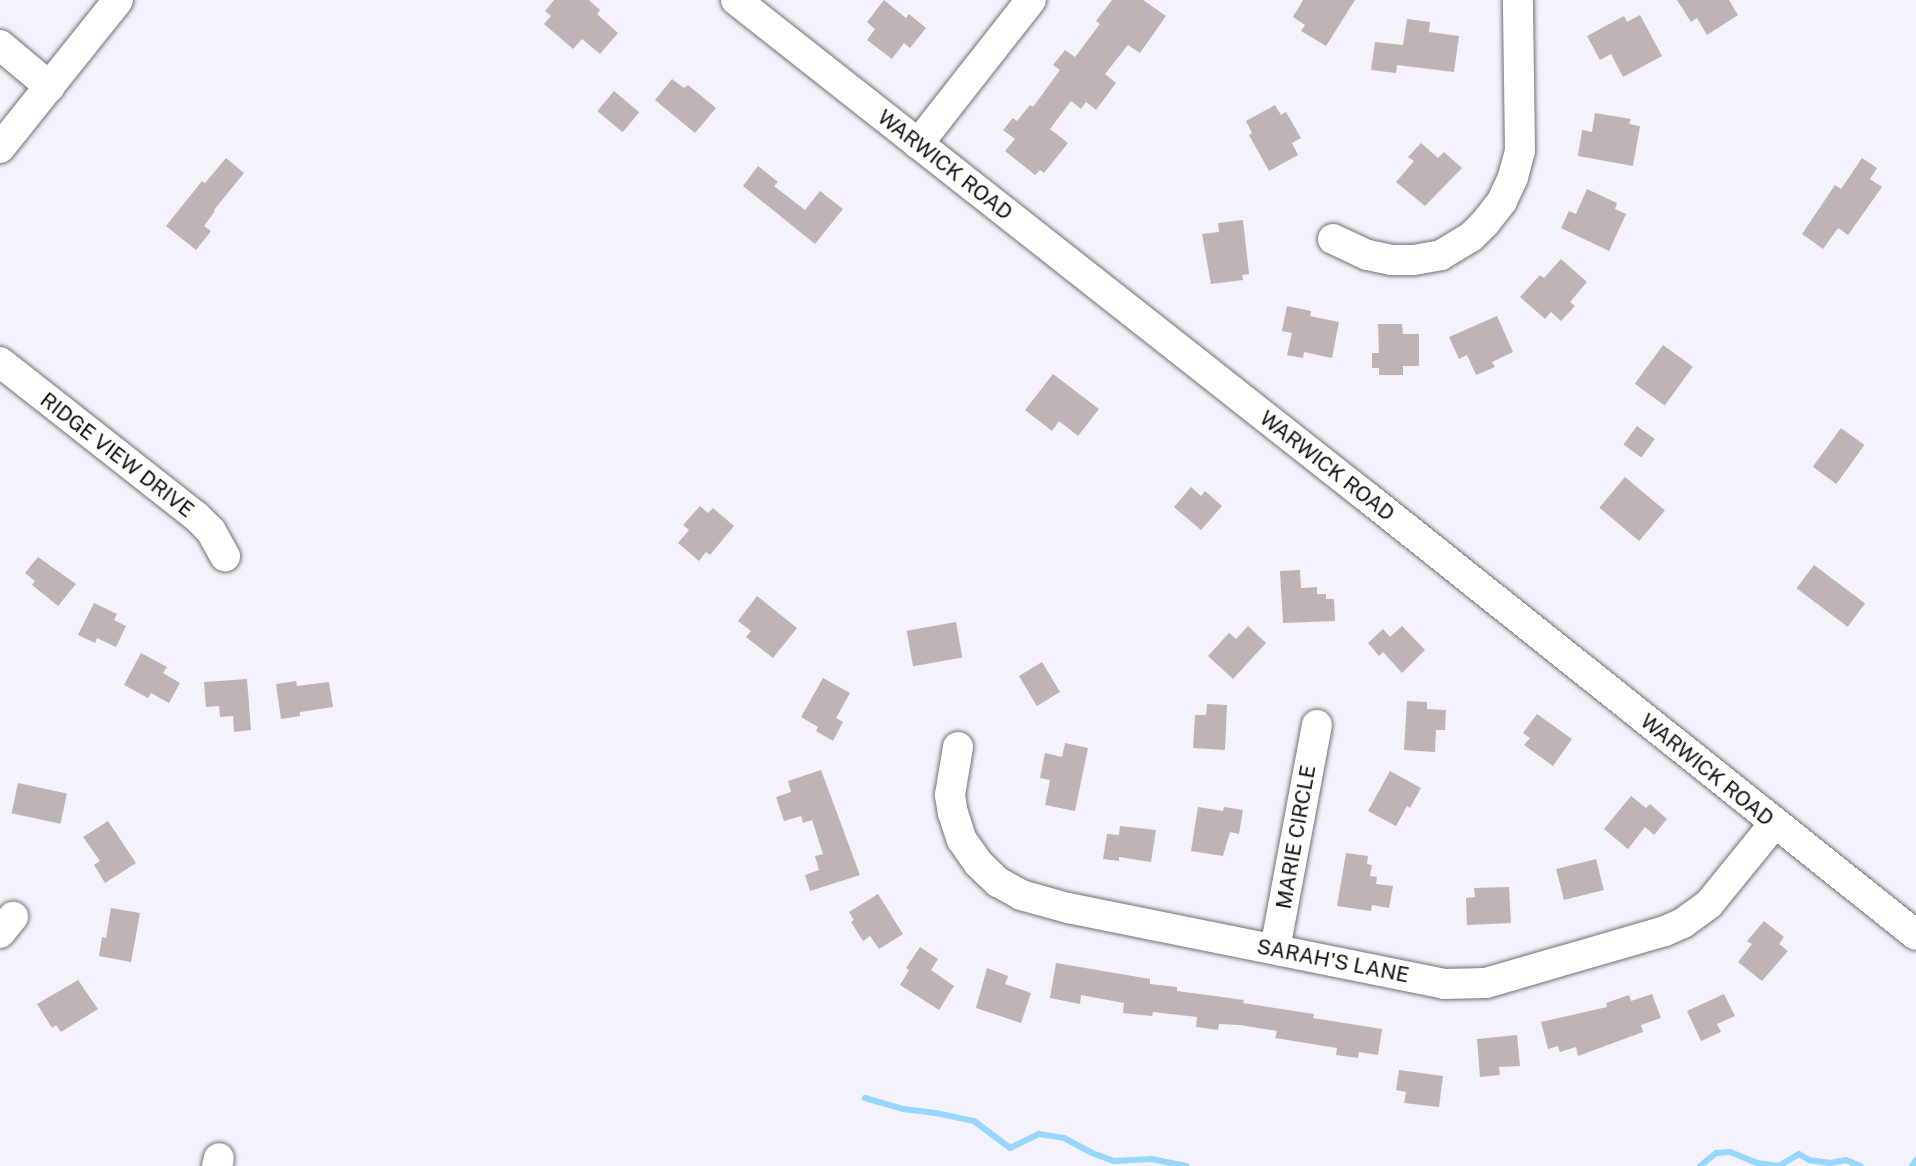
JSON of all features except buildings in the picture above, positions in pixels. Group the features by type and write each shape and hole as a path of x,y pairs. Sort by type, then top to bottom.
{"street":[{"path":"0,148 118,0"},
{"name":"WARWICK ROAD","path":"736,0 1367,497 1916,935"},
{"path":"918,144 1031,0"},
{"path":"1333,239 1368,255 1391,260 1414,260 1441,255 1472,237 1485,224 1502,201 1513,177 1520,151 1518,0"},
{"path":"0,45 50,87"},
{"name":"RIDGE VIEW DRIVE","path":"0,362 196,516 211,531 225,556"},
{"name":"MARIE CIRCLE","path":"1275,949 1317,725"},
{"name":"SARAH'S LANE","path":"958,747 951,795 953,813 966,849 998,882 1034,900 1444,984 1486,983 1665,931 1709,904 1774,824"}],"waterway":[{"path":"865,1098 903,1109 974,1121 1010,1148 1039,1134 1064,1138 1092,1153 1114,1161 1151,1159 1186,1166"},
{"path":"1700,1166 1716,1153 1730,1152 1757,1163 1779,1166 1799,1154 1809,1160 1830,1163 1846,1160 1861,1166"},
{"path":"1912,1166 1916,1160"}]}
